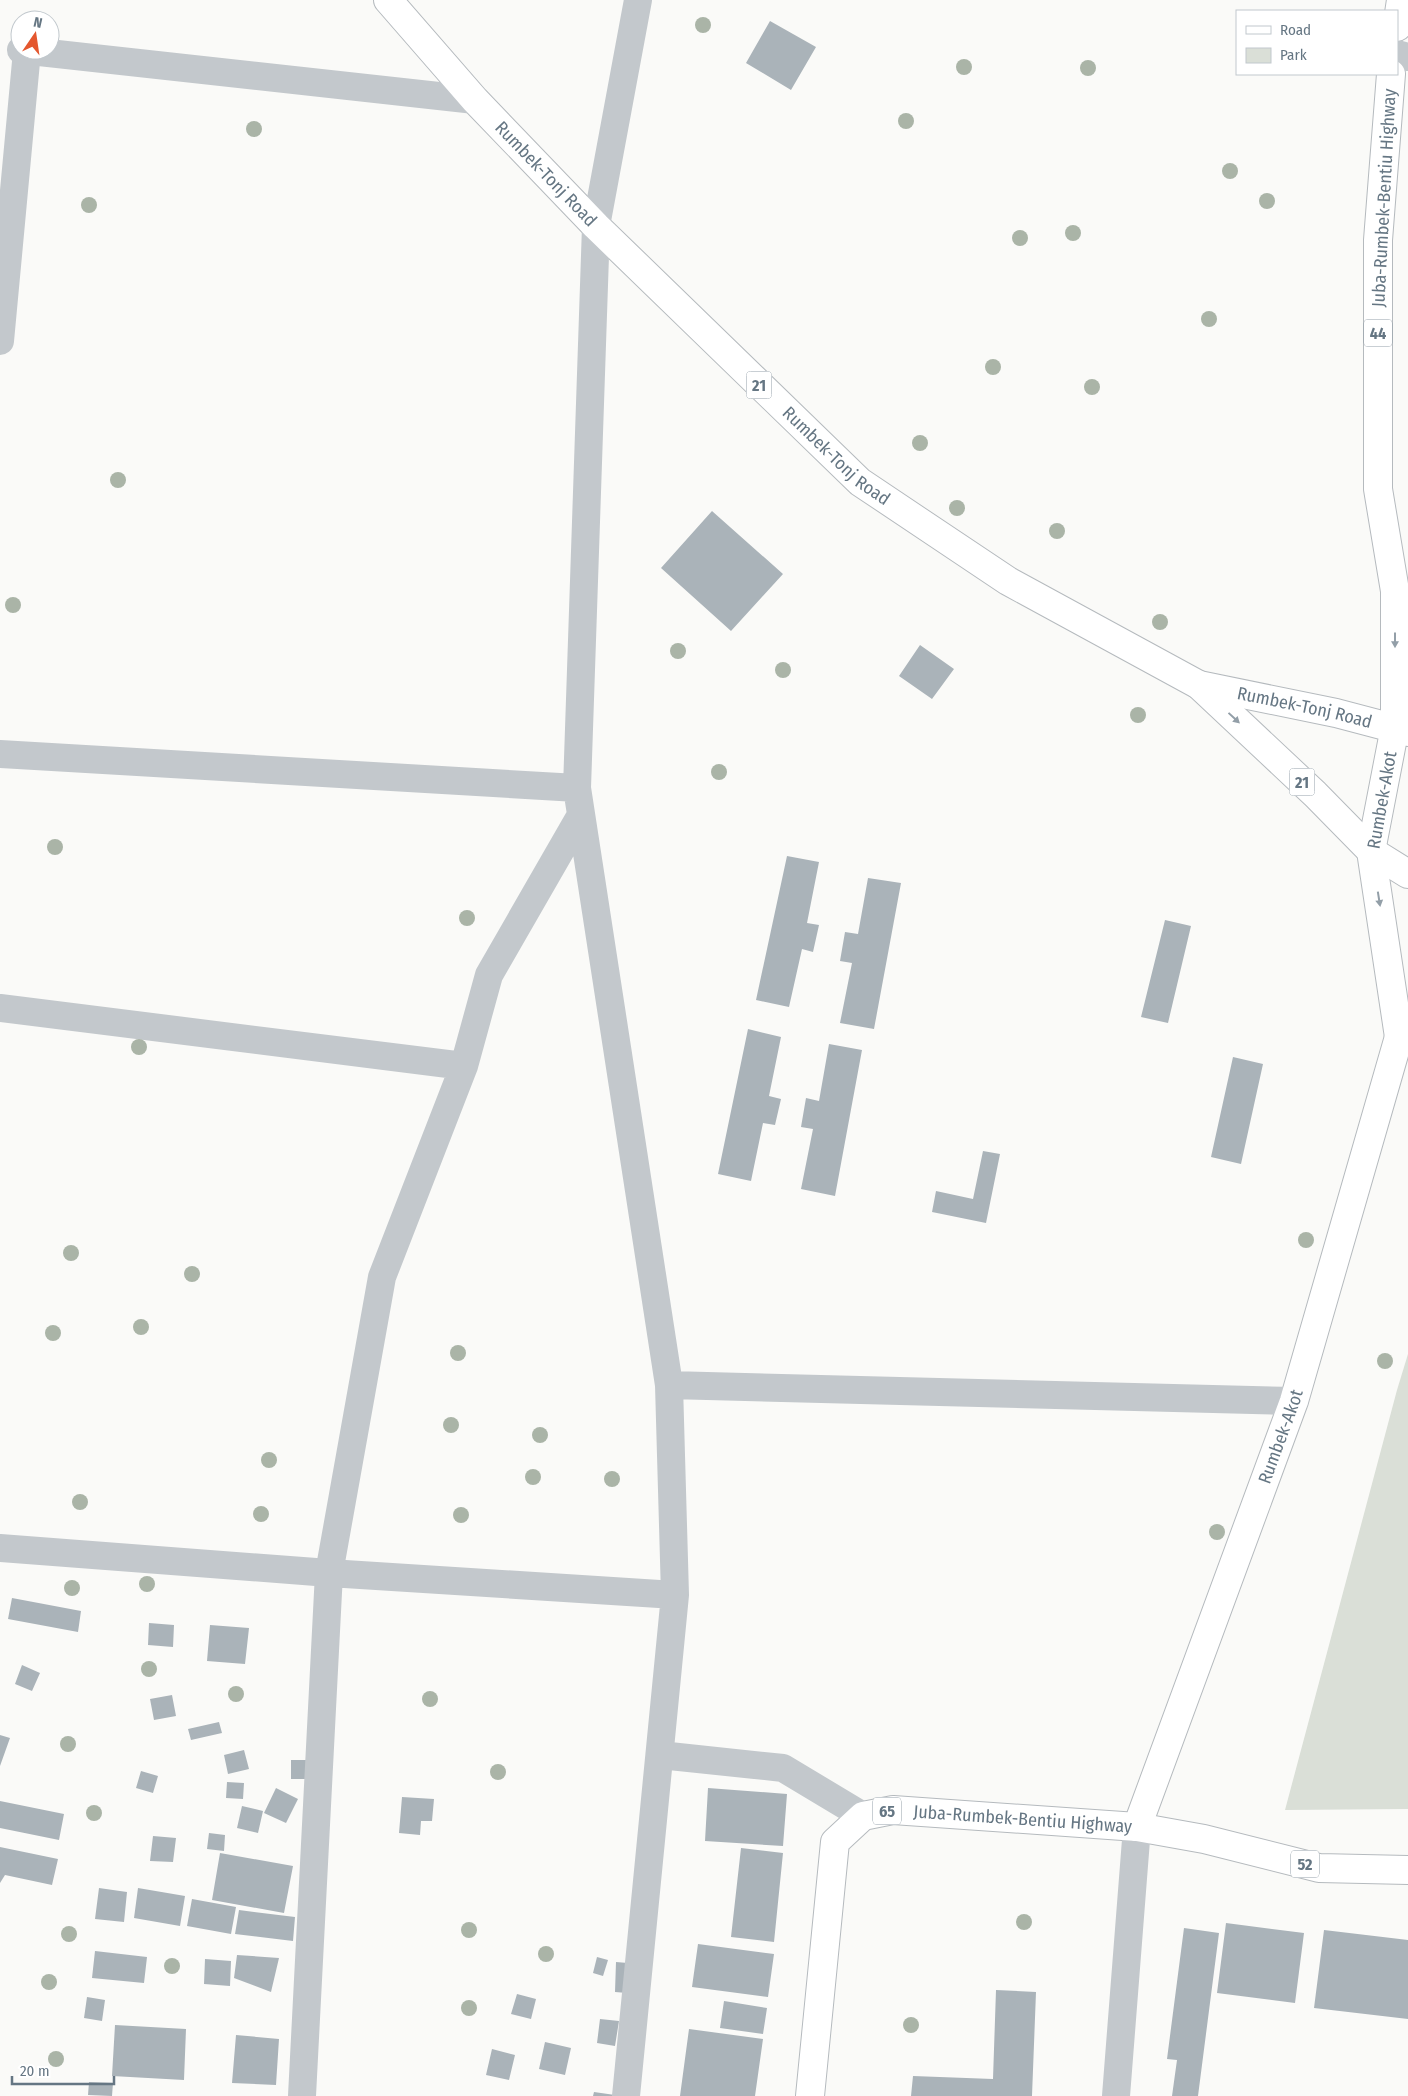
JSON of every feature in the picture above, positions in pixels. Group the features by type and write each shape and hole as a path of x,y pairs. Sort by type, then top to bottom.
{"main road":[{"name":"Rumbek-Tonj Road","path":"388,0 475,100 596,226 860,482 1008,581 1199,685 1315,794 1372,851 1408,874"},
{"path":"1398,21 1402,0"},
{"name":"Juba-Rumbek-Bentiu Highway","path":"1390,75 1378,240 1378,489 1395,591"},
{"path":"1395,591 1408,619"},
{"name":"Rumbek-Akot","path":"1137,1828 1294,1400 1404,1031 1372,851 1401,730 1395,591"},
{"name":"Rumbek-Tonj Road","path":"1199,685 1276,699 1401,730"},
{"name":"Juba-Rumbek-Bentiu Highway","path":"863,1816 893,1810 1137,1828 1204,1839"},
{"name":"65","path":"810,2096 835,1842 863,1816"},
{"name":"52","path":"1204,1839 1319,1868 1408,1870"}],"street":[{"path":"626,2096 675,1595 669,1385 578,788 596,226 638,0"},
{"path":"60,54 475,100"},
{"path":"0,341 22,60"},
{"path":"0,754 578,788"},
{"path":"302,2096 329,1573 382,1276 464,1066 489,975 581,815"},
{"path":"0,1008 464,1066"},
{"path":"669,1385 1294,1400"},
{"path":"0,1548 329,1573 675,1595"},
{"path":"660,1755 783,1768 863,1816"},
{"path":"1116,2096 1137,1828"}],"green space":[{"path":"1408,1354 1408,1809 1285,1810 1397,1390"}],"building":[{"path":"770,21 816,47 791,90 746,63"},
{"path":"712,511 783,574 731,631 661,568"},
{"path":"920,645 954,669 932,699 899,676"},
{"path":"787,856 819,862 807,923 819,925 813,952 802,949 789,1007 756,1000"},
{"path":"868,878 901,883 874,1029 840,1023 852,963 840,961 845,932 858,934"},
{"path":"1165,920 1191,926 1168,1023 1141,1017"},
{"path":"748,1029 781,1037 769,1096 781,1099 775,1125 763,1123 751,1181 718,1174"},
{"path":"829,1044 862,1050 835,1196 801,1189 813,1129 801,1127 806,1098 819,1101"},
{"path":"1233,1057 1263,1064 1241,1164 1211,1157"},
{"path":"983,1151 1000,1154 986,1223 932,1212 936,1191 973,1199"},
{"path":"12,1598 81,1611 78,1632 8,1619"},
{"path":"149,1623 174,1625 173,1647 148,1645"},
{"path":"210,1625 249,1628 245,1664 207,1661"},
{"path":"22,1665 40,1673 32,1691 15,1684"},
{"path":"172,1695 176,1716 154,1720 150,1699"},
{"path":"219,1722 222,1733 191,1740 188,1729"},
{"path":"0,1735 10,1738 0,1766"},
{"path":"244,1750 249,1769 228,1774 224,1755"},
{"path":"291,1760 306,1760 307,1779 291,1779"},
{"path":"141,1771 158,1776 153,1793 136,1788"},
{"path":"227,1782 244,1783 243,1799 226,1798"},
{"path":"276,1788 298,1799 286,1823 264,1813"},
{"path":"708,1788 787,1794 783,1846 705,1841"},
{"path":"402,1797 434,1799 432,1821 421,1821 420,1835 399,1833"},
{"path":"0,1801 64,1814 59,1840 0,1828"},
{"path":"242,1806 263,1811 258,1833 237,1828"},
{"path":"209,1833 225,1835 224,1851 207,1849"},
{"path":"153,1836 176,1838 173,1862 150,1861"},
{"path":"0,1847 58,1859 52,1885 5,1875 0,1883"},
{"path":"741,1848 783,1853 774,1942 731,1937"},
{"path":"220,1853 293,1866 284,1913 212,1900"},
{"path":"99,1888 127,1892 124,1922 95,1919"},
{"path":"138,1888 185,1896 180,1926 134,1918"},
{"path":"192,1899 236,1907 231,1934 187,1926"},
{"path":"239,1910 295,1917 293,1941 235,1934"},
{"path":"1226,1923 1304,1933 1295,2003 1217,1993"},
{"path":"1184,1928 1219,1933 1198,2096 1172,2096 1177,2060 1167,2059"},
{"path":"1324,1930 1408,1940 1408,2019 1314,2008"},
{"path":"698,1944 774,1954 768,1997 692,1987"},
{"path":"95,1951 147,1957 144,1983 92,1978"},
{"path":"237,1955 279,1958 271,1992 234,1978"},
{"path":"597,1957 608,1960 603,1976 593,1973"},
{"path":"205,1959 231,1961 230,1986 204,1984"},
{"path":"616,1962 628,1963 627,1993 615,1992"},
{"path":"996,1990 1036,1992 1032,2096 911,2096 913,2076 993,2079"},
{"path":"517,1994 536,1999 531,2019 511,2014"},
{"path":"87,1997 105,2000 102,2021 84,2018"},
{"path":"724,2001 767,2008 763,2034 720,2028"},
{"path":"600,2019 619,2021 615,2046 597,2043"},
{"path":"115,2025 186,2029 184,2080 112,2076"},
{"path":"689,2029 763,2039 755,2096 680,2096"},
{"path":"236,2035 279,2039 276,2085 232,2083"},
{"path":"545,2042 571,2048 565,2075 539,2069"},
{"path":"492,2049 515,2055 509,2080 486,2075"},
{"path":"89,2082 113,2083 112,2096 88,2095"},
{"path":"594,2092 615,2095 615,2096 593,2096"}]}
